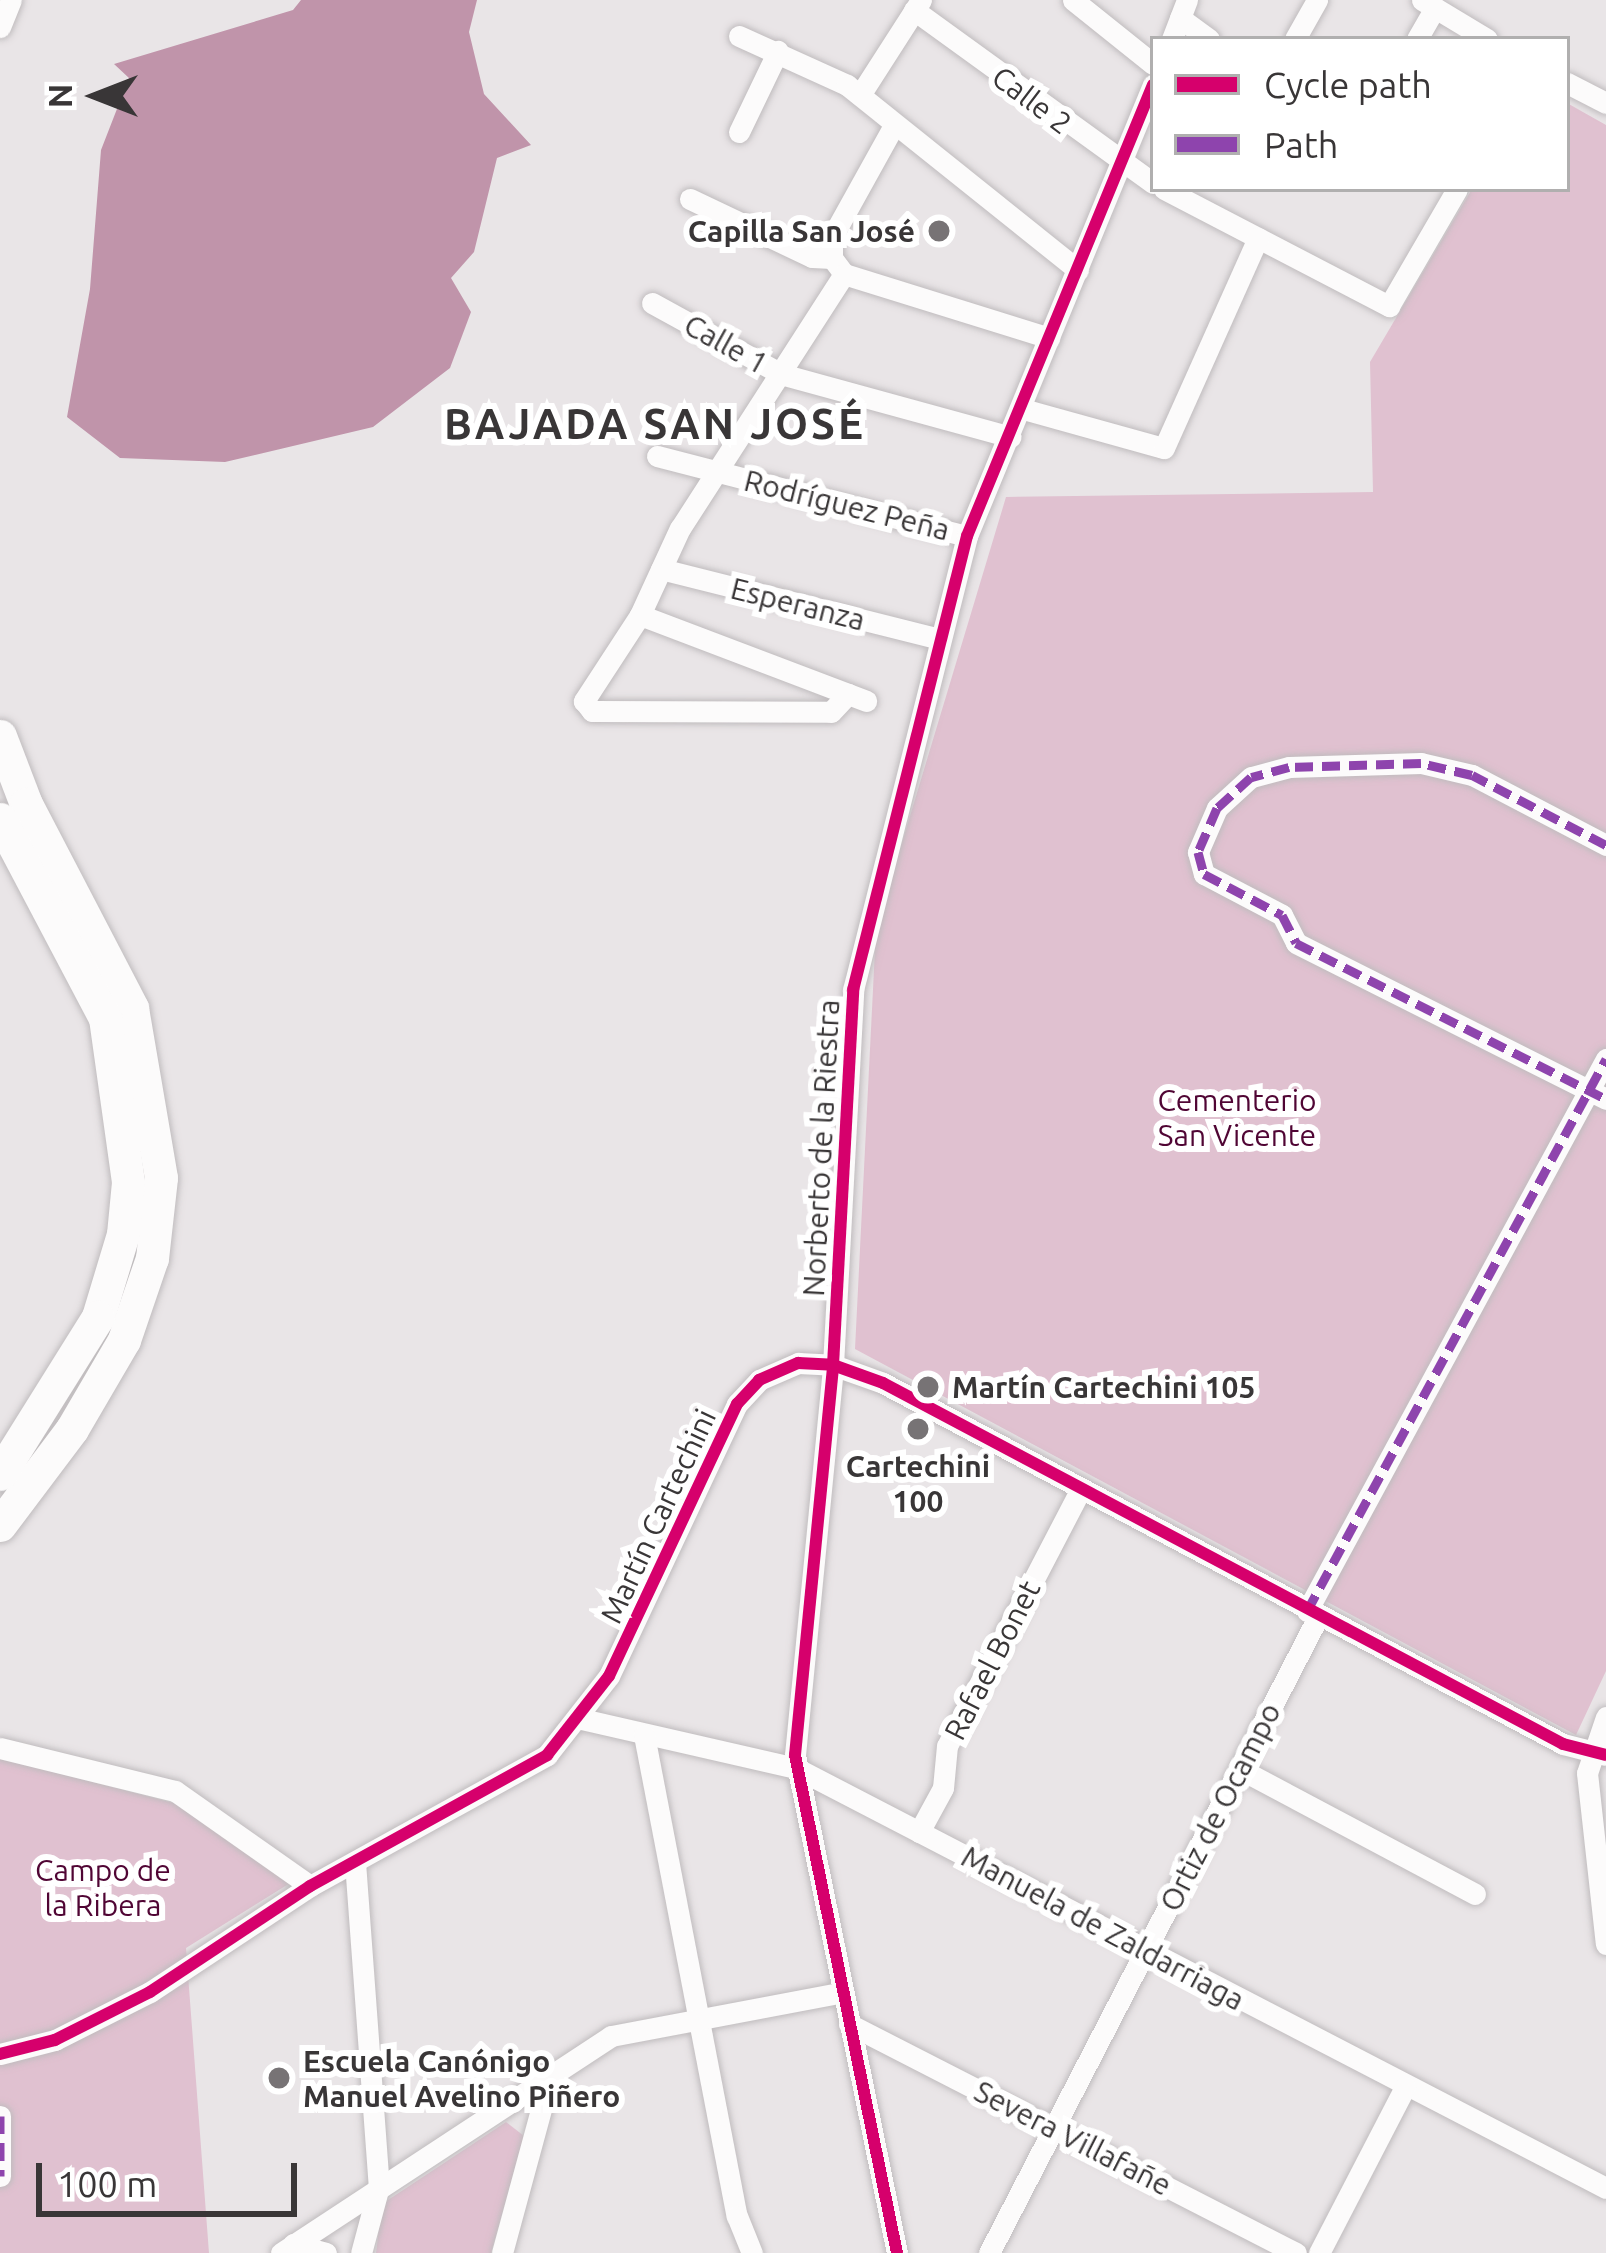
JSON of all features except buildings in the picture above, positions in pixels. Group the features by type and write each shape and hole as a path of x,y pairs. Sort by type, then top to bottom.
{"main road":[{"path":"0,736 34,820 132,1008 161,1178 152,1258 124,1340 72,1429 0,1525"},
{"path":"0,819 105,1018 128,1160 123,1234 98,1317 0,1474"}],"street":[{"path":"0,27 11,0"},
{"path":"1073,0 1150,62"},
{"path":"1297,36 1317,0"},
{"path":"1418,36 1429,4 1481,36"},
{"path":"860,95 918,5"},
{"name":"Calle 2","path":"918,5 1119,166 1150,182"},
{"path":"1179,19 1204,36"},
{"path":"739,36 778,51 860,95 893,127 1078,270"},
{"path":"739,132 778,51"},
{"path":"1570,85 1606,103"},
{"name":"Norberto de la Riestra","path":"897,2253 796,1768 833,1364 857,955 936,638 967,536 1150,92"},
{"path":"640,615 857,697 831,712 585,707 586,692 640,615 661,569 781,374 838,266 832,237 893,127"},
{"path":"1170,192 1389,306 1446,193"},
{"path":"690,200 812,257 1049,338"},
{"path":"1023,409 1164,448 1258,238"},
{"name":"Calle 1","path":"652,303 781,374 1011,437"},
{"name":"Rodríguez Peña","path":"658,456 967,536"},
{"name":"Esperanza","path":"661,569 936,638"},
{"path":"1598,1095 1296,943 1282,915 1204,874 1198,852 1217,808 1251,777 1288,767 1421,763 1472,775 1606,845"},
{"name":"Ortiz de Ocampo","path":"988,2253 1240,1768 1313,1614 1598,1095 1606,1059"},
{"name":"Martín Cartechini","path":"0,2054 55,2040 150,1993 310,1886 520,1776 582,1718 737,1404 781,1367 833,1364 883,1383 1313,1614 1598,1754"},
{"name":"Rafael Bonet","path":"919,1832 943,1788 947,1746 1080,1491"},
{"path":"1606,1717 1598,1754 1606,1944"},
{"name":"Manuela de Zaldarriaga","path":"582,1718 796,1768 1606,2188"},
{"path":"644,1735 737,2216 752,2253"},
{"path":"0,1748 175,1791 310,1886"},
{"path":"1240,1768 1475,1894"},
{"path":"355,1862 379,2186 361,2253"},
{"path":"287,2249 611,2036 843,1992"},
{"name":"Severa Villafañe","path":"849,2024 1296,2253"},
{"path":"502,2253 550,2073"},
{"path":"1319,2253 1406,2087"},
{"path":"0,2116 0,2176"},
{"path":"287,2249 326,2253"}],"green space":[{"name":"Cementerio San Vicente","path":"1570,105 1606,125 1606,1671 1576,1735 855,1349 876,929 1006,497 1373,492 1370,362 1470,192 1570,192"},
{"name":"Campo de la Ribera","path":"0,1758 181,1805 295,1880 186,1948 209,2253 0,2253"},
{"path":"506,2122 524,2136 491,2253 376,2253 382,2204"}],"shaded area":[{"path":"301,0 477,0 469,32 484,94 531,145 497,158 474,252 451,278 471,312 450,368 373,427 225,462 120,458 67,417 90,289 101,150 129,78 114,64 293,10"}],"marked path":[{"path":"1606,845 1472,775 1421,763 1289,767 1251,777 1217,808 1198,852 1204,874 1282,915 1296,943 1606,1099"},
{"path":"1307,1611 1606,1059"},
{"path":"0,2116 0,2176"}],"cycle path":[{"path":"897,2253 795,1755 833,1365 853,990 967,536 1150,92"},
{"path":"0,2054 55,2040 150,1992 310,1886 547,1755 609,1676 737,1404 759,1380 798,1363 833,1365 883,1383 1563,1744 1606,1755"}],"place":[{"name":"Capilla San José","path":"939,231"},
{"name":"Martín Cartechini 105","path":"928,1387"},
{"name":"Cartechini 100","path":"918,1429"},
{"name":"Escuela Canónigo Manuel Avelino Piñero","path":"279,2078"}],"district":[{"name":"BAJADA SAN JOSÉ","path":"655,424"}]}
